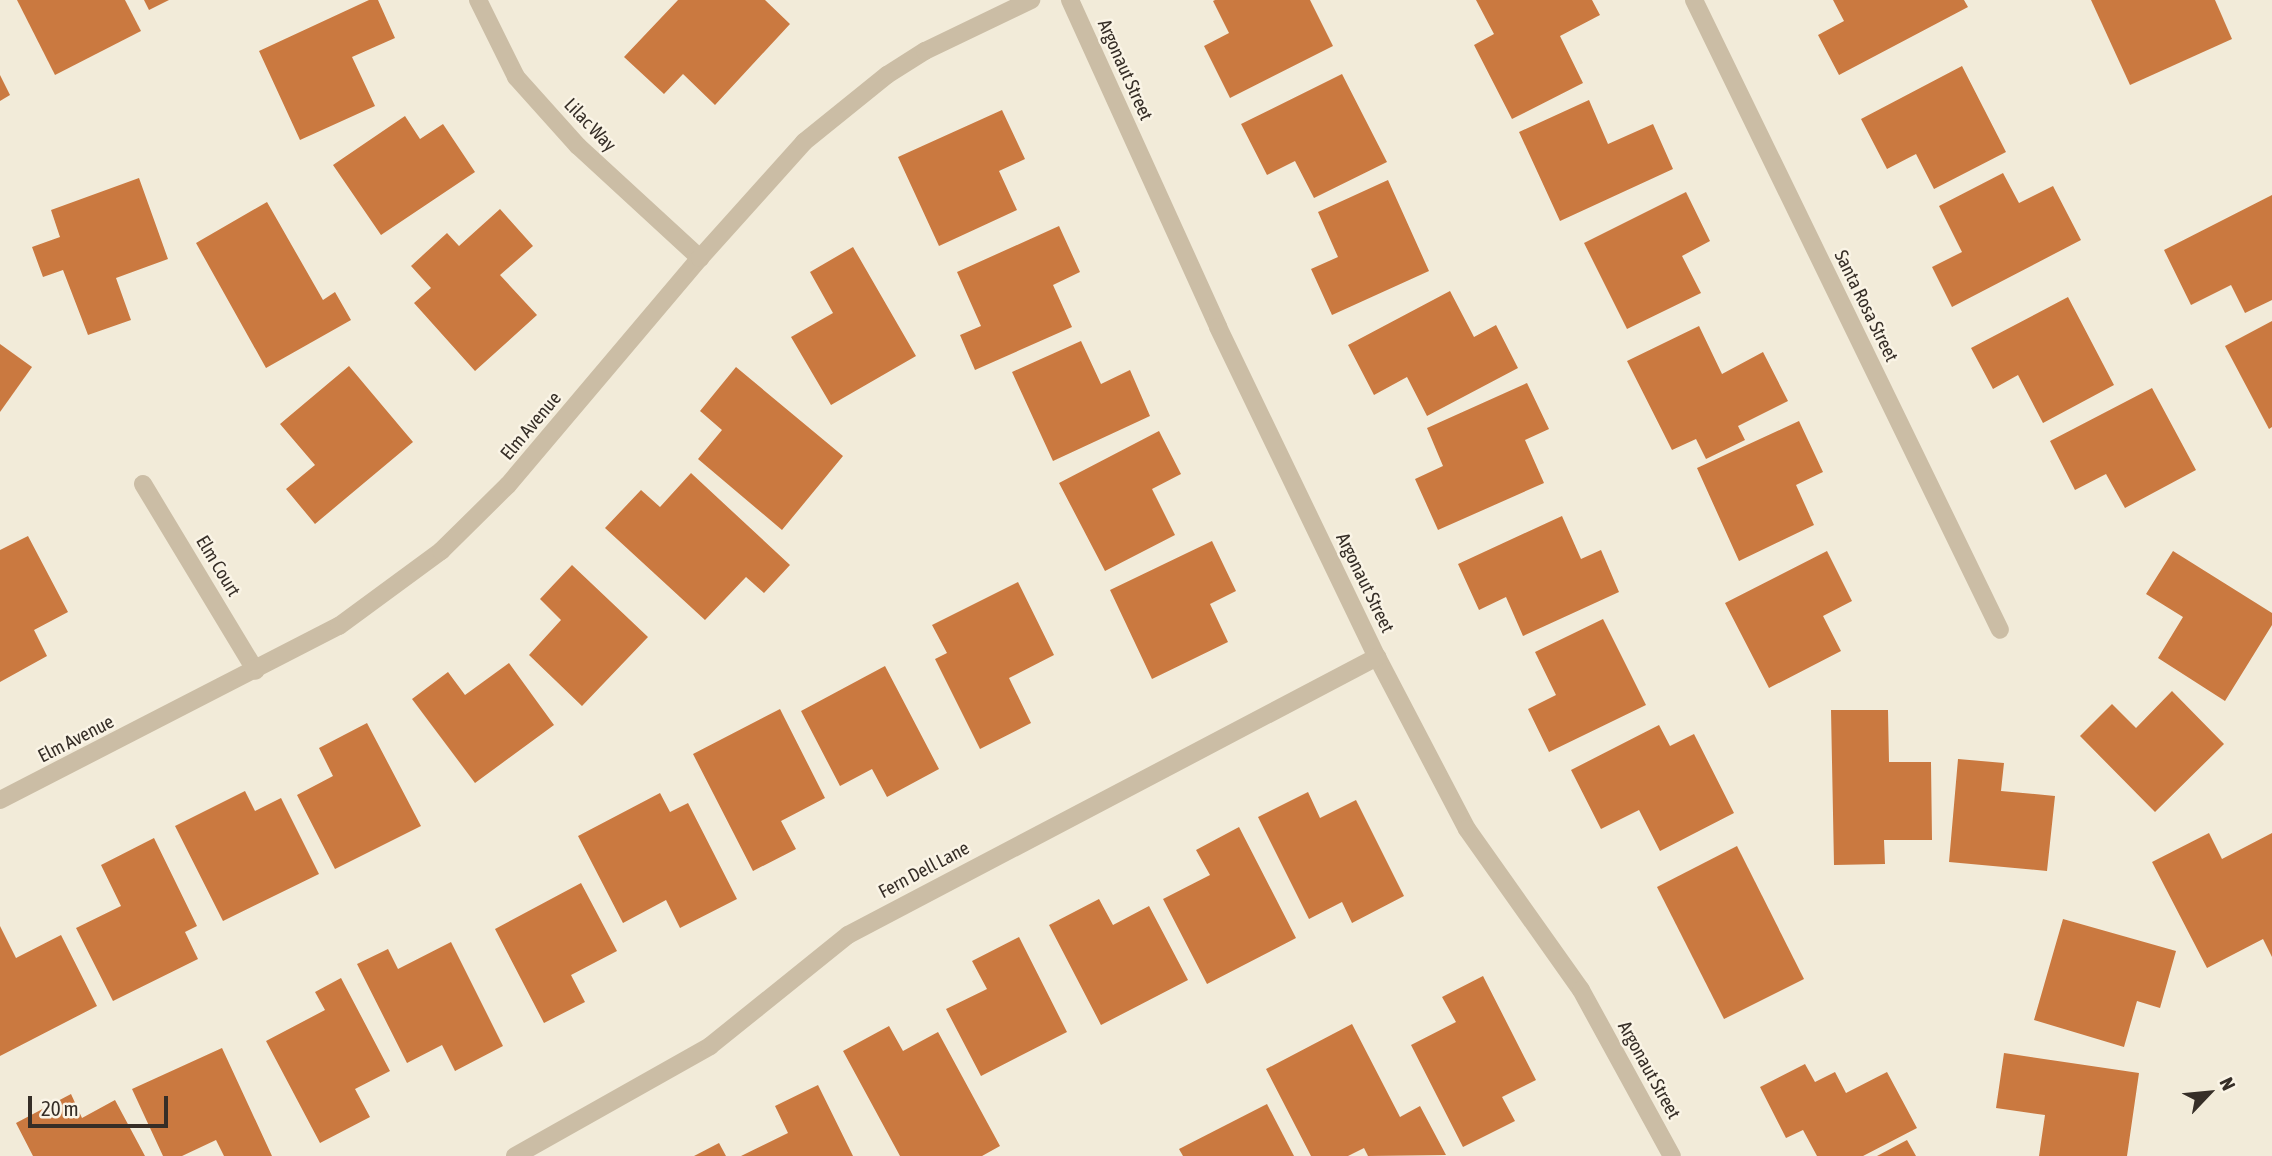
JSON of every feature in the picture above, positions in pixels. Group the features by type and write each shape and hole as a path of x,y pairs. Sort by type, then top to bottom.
{"street":[{"name":"Lilac Way","path":"478,0 516,77 578,146 700,258"},
{"name":"Elm Avenue","path":"0,800 256,671 339,626 441,551 508,485 700,258 804,142 887,75 925,51 1031,0"},
{"name":"Argonaut Street","path":"1070,0 1218,327 1377,657 1467,830 1581,990 1671,1156"},
{"name":"Santa Rosa Street","path":"1694,0 2000,630"},
{"name":"Elm Court","path":"144,484 256,671"},
{"name":"Fern Dell Lane","path":"515,1156 710,1046 848,935 1377,657"}],"building":[{"path":"17,0 125,0 141,31 55,75"},
{"path":"144,0 169,0 149,10"},
{"path":"369,0 378,0 395,38 352,57 375,106 300,140 259,51"},
{"path":"678,0 765,0 790,24 715,105 683,74 664,94 624,57"},
{"path":"1310,0 1333,46 1230,98 1204,46 1229,33 1213,1"},
{"path":"1476,0 1592,0 1600,15 1560,36 1583,83 1512,119 1474,45 1494,34"},
{"path":"1833,0 1964,0 1968,7 1839,75 1818,35 1844,21"},
{"path":"2091,0 2215,0 2232,39 2130,85"},
{"path":"1962,66 2006,152 1934,189 1916,154 1887,169 1861,119"},
{"path":"1342,74 1387,162 1314,198 1295,161 1267,175 1241,124"},
{"path":"0,75 10,95 0,101"},
{"path":"1589,100 1608,144 1653,124 1673,169 1560,221 1519,132"},
{"path":"1002,110 1025,159 999,171 1017,210 939,246 898,157"},
{"path":"405,116 420,139 443,124 475,172 381,235 333,165"},
{"path":"2003,173 2019,203 2053,186 2081,240 1952,307 1932,267 1962,252 1939,206"},
{"path":"139,178 168,259 116,278 131,320 88,335 63,270 43,277 32,247 60,237 51,210"},
{"path":"1388,180 1429,271 1332,315 1311,269 1338,257 1318,212"},
{"path":"1686,192 1710,241 1682,256 1701,293 1627,329 1584,243"},
{"path":"2272,195 2272,300 2245,313 2231,285 2191,305 2164,250"},
{"path":"267,202 323,300 335,292 351,320 266,368 196,243"},
{"path":"500,209 533,246 500,275 537,315 475,371 414,303 431,288 411,266 447,233 459,246"},
{"path":"1059,226 1080,272 1053,285 1072,327 975,370 960,335 981,326 957,272"},
{"path":"853,247 916,356 831,405 791,337 833,313 810,272"},
{"path":"1450,291 1474,337 1496,325 1518,368 1427,416 1407,377 1374,395 1348,345"},
{"path":"2068,297 2114,385 2043,423 2018,375 1993,389 1971,348"},
{"path":"2272,321 2272,427 2269,429 2225,346"},
{"path":"1699,326 1722,374 1763,352 1788,401 1738,426 1745,440 1706,459 1696,439 1672,450 1627,361"},
{"path":"1081,341 1101,384 1130,370 1150,416 1053,461 1012,372"},
{"path":"0,344 32,367 0,412"},
{"path":"349,366 413,442 315,524 286,489 315,465 280,424"},
{"path":"736,367 843,456 782,530 698,459 722,430 700,411"},
{"path":"1527,383 1549,429 1525,440 1544,483 1438,530 1415,479 1443,466 1427,428"},
{"path":"2152,388 2196,470 2125,508 2106,474 2075,490 2050,441"},
{"path":"1799,421 1823,472 1796,485 1814,525 1739,561 1697,468"},
{"path":"1159,431 1181,474 1152,489 1175,535 1105,571 1059,483"},
{"path":"691,473 790,565 764,593 746,577 705,620 605,528 641,490 660,507"},
{"path":"1562,516 1581,559 1601,550 1619,592 1523,636 1506,597 1479,610 1458,564"},
{"path":"28,536 68,612 34,630 47,656 0,682 0,550"},
{"path":"1212,541 1236,591 1210,604 1228,642 1152,679 1110,590"},
{"path":"1827,551 1852,601 1823,616 1841,651 1769,688 1725,603"},
{"path":"2173,551 2272,613 2272,625 2225,701 2158,658 2183,617 2146,594"},
{"path":"572,565 648,637 582,706 529,655 561,620 540,599"},
{"path":"1018,582 1054,655 1009,678 1031,723 980,749 935,659 947,653 932,625"},
{"path":"1603,619 1646,705 1549,752 1528,709 1556,695 1535,652"},
{"path":"509,663 554,725 475,783 412,699 448,672 465,695"},
{"path":"885,666 939,769 887,797 872,769 840,786 801,711"},
{"path":"2172,691 2224,744 2155,812 2080,736 2112,704 2136,728"},
{"path":"780,709 825,798 781,821 796,849 753,871 693,754"},
{"path":"1831,710 1888,710 1889,762 1931,762 1932,840 1884,840 1885,864 1834,865"},
{"path":"367,723 421,826 335,869 297,795 333,776 319,748"},
{"path":"1659,725 1670,746 1694,734 1734,813 1660,851 1639,810 1601,829 1571,770"},
{"path":"1958,759 2004,763 2001,791 2055,796 2047,871 1949,862"},
{"path":"245,791 255,811 281,798 319,874 223,921 175,826"},
{"path":"1308,792 1320,818 1356,800 1404,896 1352,923 1342,902 1309,919 1258,817"},
{"path":"660,793 670,812 688,803 737,899 680,928 666,900 623,923 578,836"},
{"path":"1239,827 1296,938 1207,984 1163,899 1210,875 1196,850"},
{"path":"2209,833 2222,859 2272,833 2272,957 2263,939 2207,968 2152,862"},
{"path":"154,838 197,926 185,932 198,959 113,1001 76,928 121,906 101,865"},
{"path":"1737,846 1804,979 1724,1019 1657,887"},
{"path":"581,883 617,951 571,975 585,1002 544,1023 495,929"},
{"path":"1099,899 1113,925 1149,906 1188,980 1101,1025 1049,925"},
{"path":"2063,919 2176,951 2160,1008 2137,1001 2124,1047 2034,1020"},
{"path":"0,926 16,958 61,935 97,1006 0,1056"},
{"path":"1019,937 1067,1032 981,1076 946,1009 987,989 972,961"},
{"path":"451,942 503,1046 455,1071 442,1045 407,1063 357,964 388,949 398,969"},
{"path":"1483,976 1536,1080 1502,1097 1515,1121 1463,1147 1411,1045 1456,1022 1442,997"},
{"path":"341,978 390,1071 355,1089 370,1117 320,1143 266,1041 325,1010 315,992"},
{"path":"1352,1024 1400,1117 1420,1106 1446,1155 1368,1156 1364,1148 1348,1156 1311,1156 1266,1069"},
{"path":"889,1026 903,1051 938,1032 1000,1146 982,1156 900,1156 843,1051"},
{"path":"222,1048 272,1156 224,1156 216,1140 182,1156 163,1156 132,1089"},
{"path":"2004,1053 2139,1073 2127,1156 2039,1156 2045,1115 1996,1108"},
{"path":"1805,1064 1815,1082 1835,1072 1846,1093 1887,1072 1917,1128 1863,1156 1817,1156 1803,1130 1786,1138 1760,1087"},
{"path":"818,1085 853,1156 741,1156 788,1133 775,1106"},
{"path":"71,1094 82,1118 115,1100 145,1156 33,1156 16,1123"},
{"path":"1267,1104 1294,1156 1183,1156 1179,1149"},
{"path":"1907,1140 1916,1156 1877,1156"},
{"path":"719,1143 726,1156 694,1156"}]}
